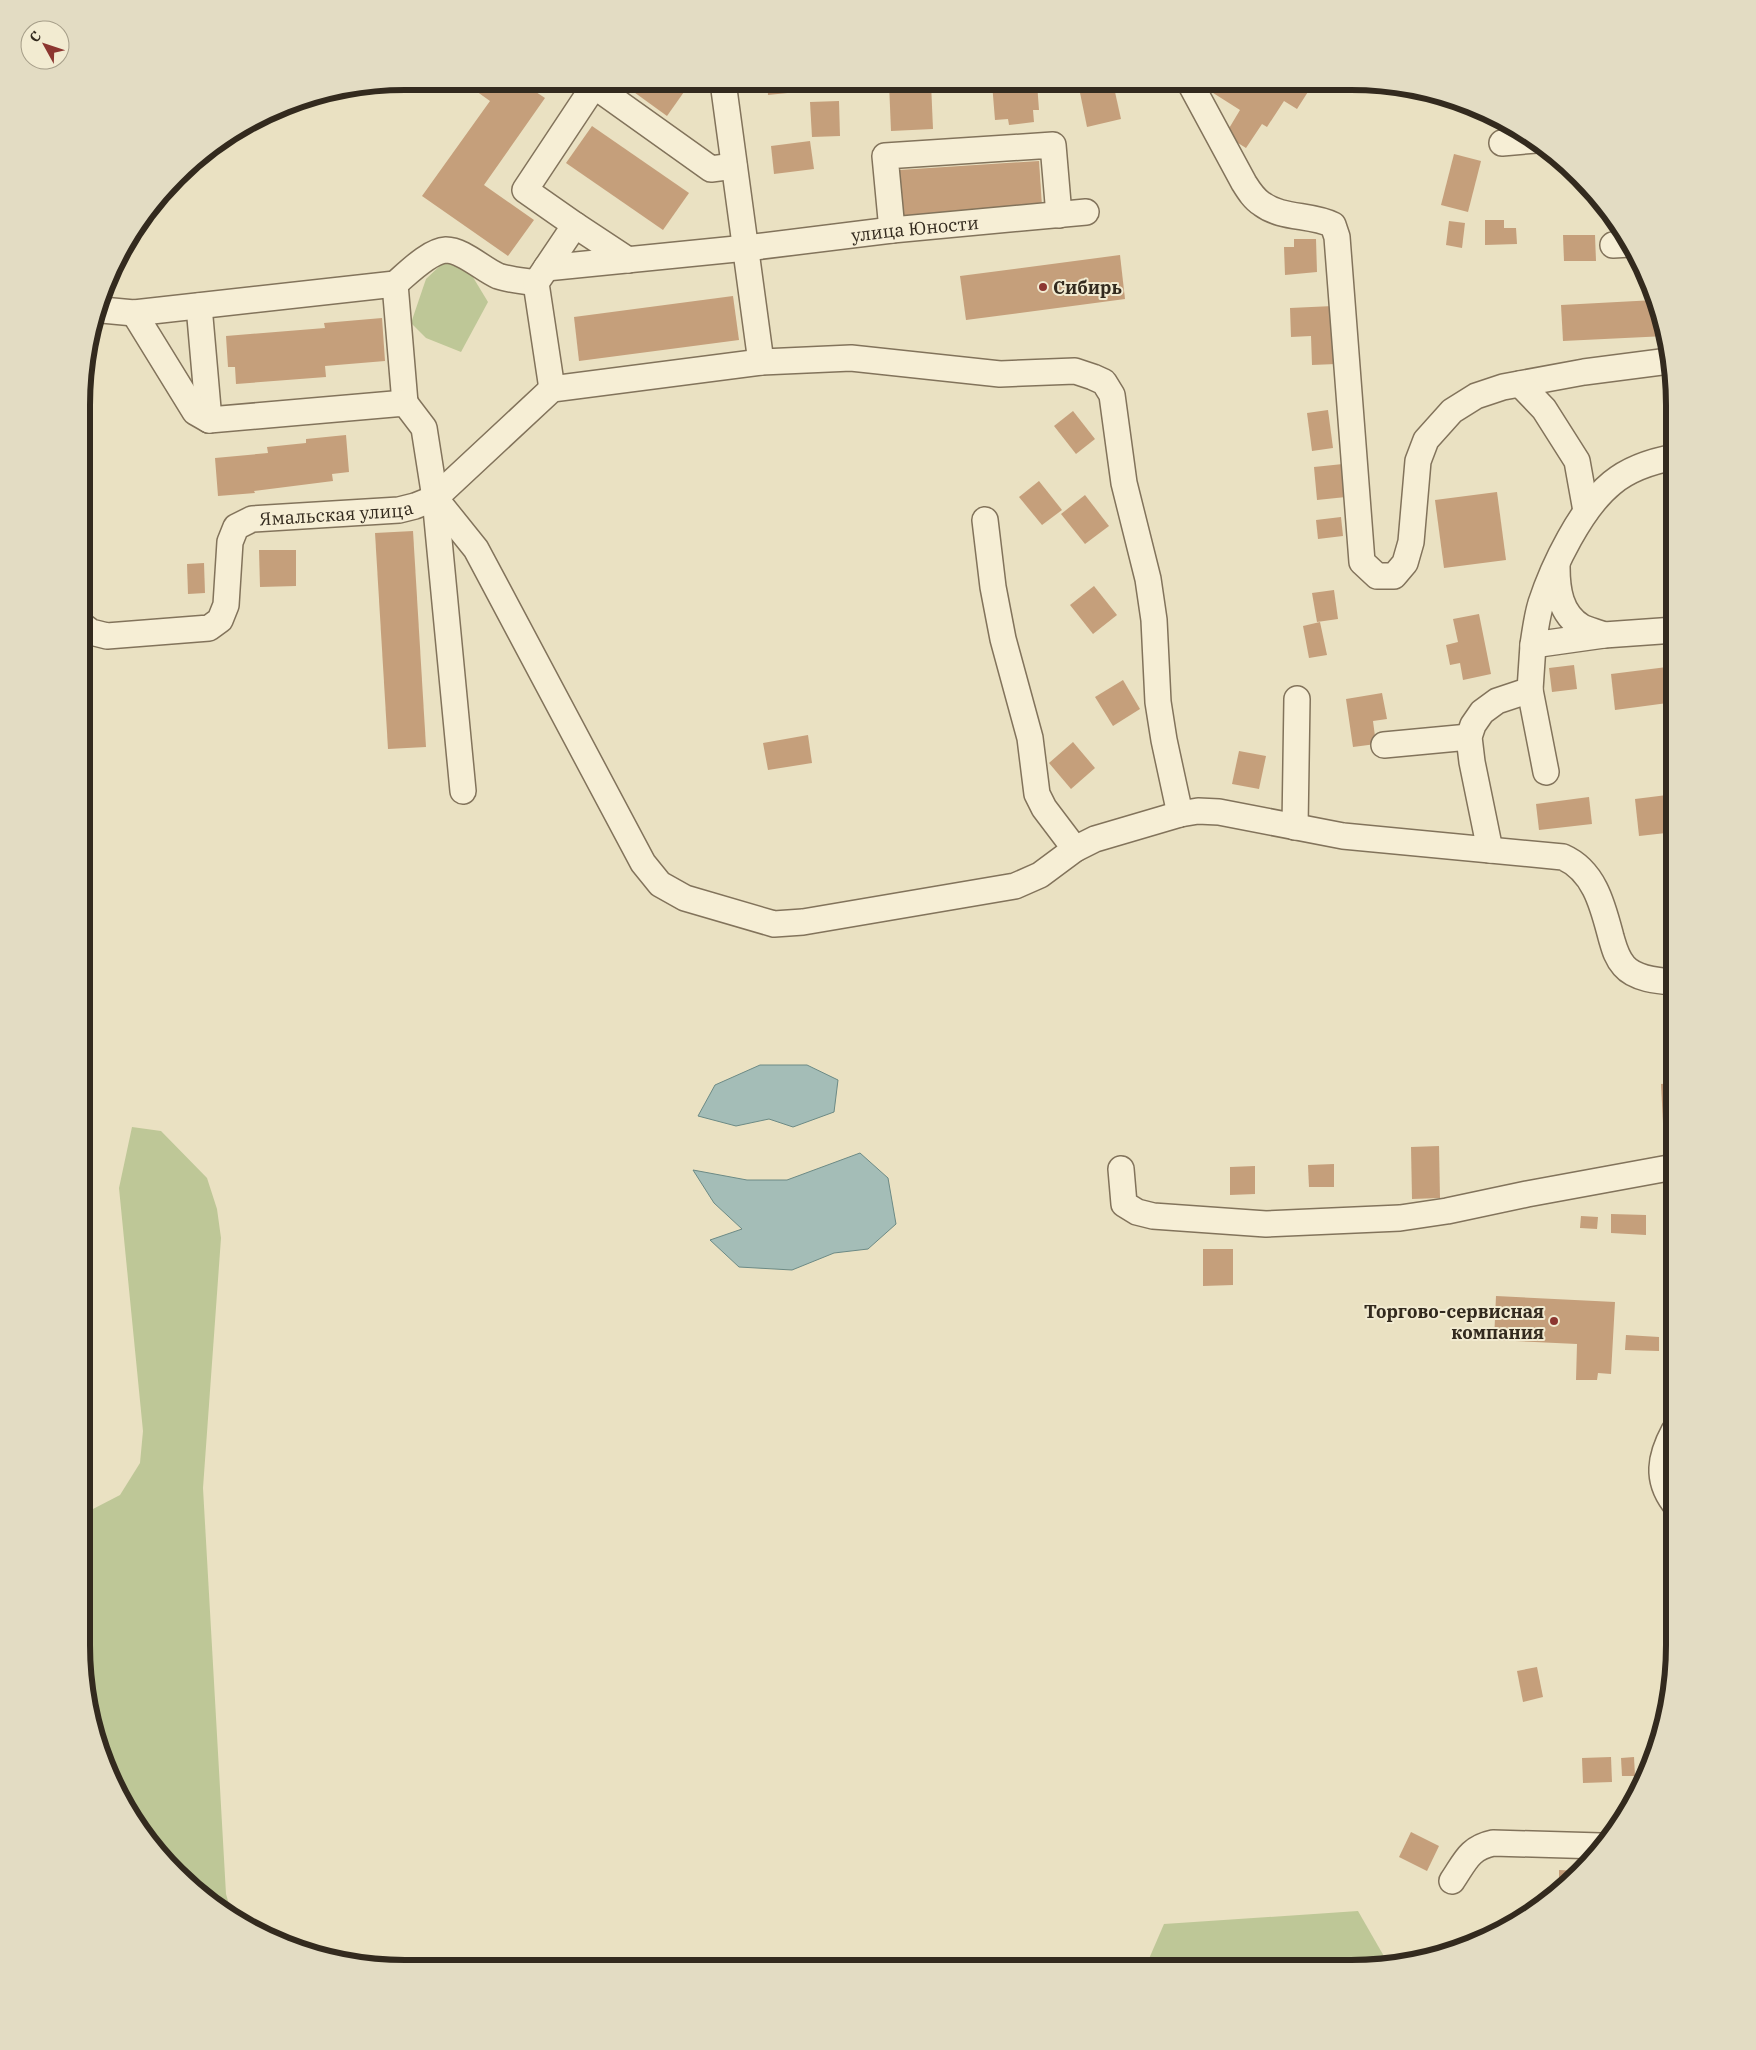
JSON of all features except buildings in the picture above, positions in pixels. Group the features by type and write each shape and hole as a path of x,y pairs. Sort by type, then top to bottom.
{"street":[{"path":"588,90 525,190 628,260"},
{"path":"600,90 711,169 734,166"},
{"path":"724,90 760,362"},
{"path":"1193,90 1239,175 1254,198 1262,205 1278,212 1322,220 1333,225 1337,237 1362,562 1377,576 1394,576 1405,563 1411,542 1418,461 1426,440 1452,411 1476,396 1503,387 1584,372 1663,362"},
{"path":"1502,142 1522,141"},
{"path":"892,230 885,156 1053,145 1059,214"},
{"name":"улица Юности","path":"395,284 427,258 446,250 462,255 482,268 500,276 541,276 628,260 892,230 1086,212"},
{"path":"552,389 541,276 575,224"},
{"path":"105,310 134,313 395,284 405,403 424,428 435,498 463,792"},
{"path":"198,306 209,420"},
{"path":"134,313 194,412 209,420 405,403"},
{"path":"435,498 552,389 760,362 870,359 1000,374 1075,371 1093,377 1104,382 1112,395 1124,483 1148,579 1154,620 1158,702 1180,814"},
{"path":"1520,384 1544,409 1577,460 1586,511"},
{"path":"1546,772 1530,690 1533,644 1540,604 1557,564 1586,511 1612,483 1634,469 1666,458"},
{"path":"435,498 476,549 643,863 660,884 685,898 774,924 803,922 1015,886 1040,875 1075,850 1096,839 1198,810 1219,812 1343,836 1563,857 1575,862 1585,871 1591,881 1603,907 1616,955 1625,967 1640,976 1666,981"},
{"name":"Ямальская улица","path":"90,630 107,636 209,628 220,620 226,606 230,542 236,527 252,519 399,510 435,498"},
{"path":"985,520 993,587 1003,639 1030,738 1037,794 1044,808 1075,850"},
{"path":"1557,564 1557,587 1562,603 1570,615 1582,626 1604,635"},
{"path":"1533,644 1604,635 1666,631"},
{"path":"1490,850 1472,762 1469,737 1473,725 1482,712 1497,701 1530,690"},
{"path":"1295,827 1296,699"},
{"path":"1384,745 1469,737"},
{"path":"1122,1169 1124,1204 1137,1212 1152,1216 1266,1224 1400,1218 1438,1213 1545,1190 1666,1169"},
{"path":"1666,1447 1661,1474 1666,1491"},
{"path":"1452,1881 1471,1852 1481,1845 1493,1842 1594,1846"}],"green space":[{"path":"445,261 468,269 488,302 461,352 426,338 411,323 426,279"},
{"path":"132,1127 161,1131 207,1178 217,1209 221,1238 203,1488 226,1894 230,1907 182,1868 143,1820 114,1765 96,1706 90,1645 90,1510 120,1495 140,1463 143,1431 119,1188"},
{"path":"1358,1911 1385,1958 1351,1960 1148,1960 1164,1924"}],"water":[{"path":"760,1065 807,1065 838,1080 834,1112 793,1127 769,1119 736,1126 698,1116 715,1085"},
{"path":"860,1153 888,1178 896,1224 868,1249 834,1253 792,1270 739,1267 710,1240 742,1229 714,1203 693,1170 747,1180 787,1180"}],"place":[{"name":"Сибирь","path":"1043,287"},
{"name":"Торгово-сервисная компания","path":"1554,1321"}]}
